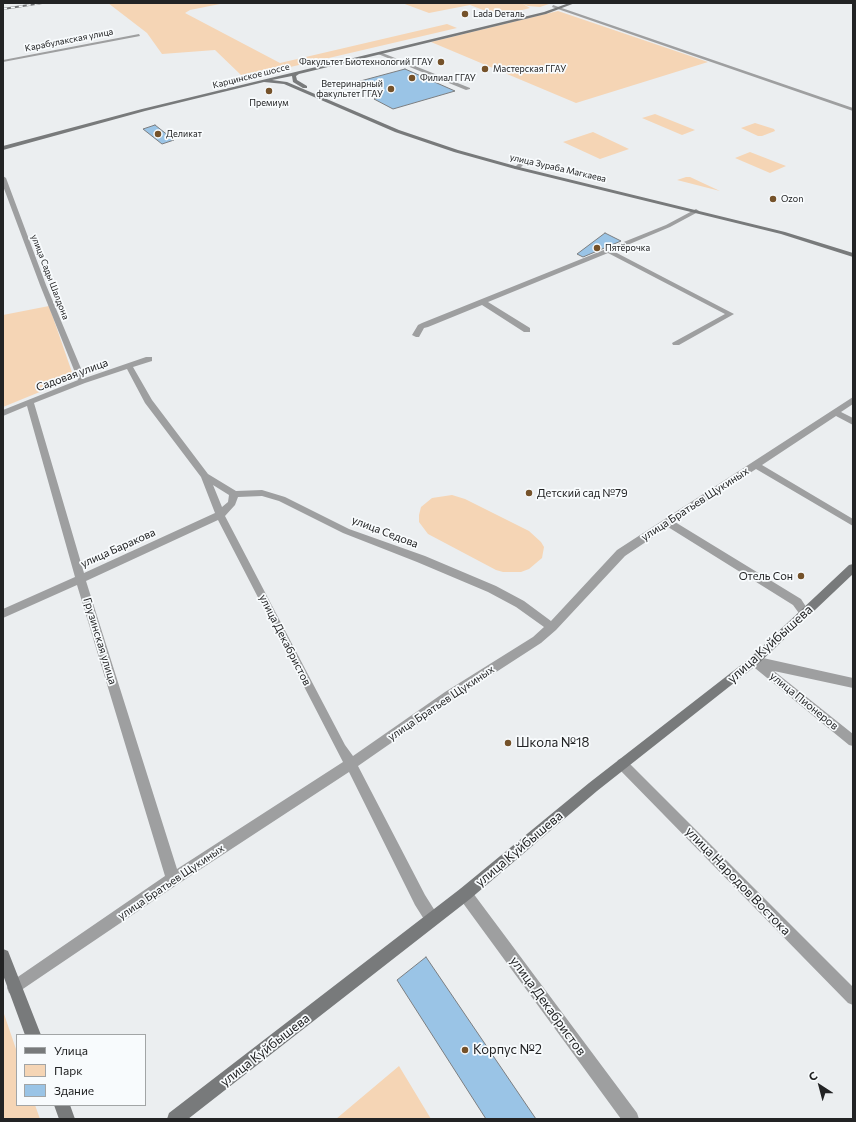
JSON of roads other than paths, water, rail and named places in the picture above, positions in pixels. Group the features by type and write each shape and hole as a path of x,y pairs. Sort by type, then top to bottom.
{"main road":[{"name":"Карцинское шоссе","path":"3,143 562,3"},
{"name":"Карцинское шоссе","path":"3,148 137,112 560,8 573,3"},
{"path":"271,76 283,76 288,72"},
{"path":"294,82 294,76 297,73"},
{"path":"283,76 286,83"},
{"name":"улица Зураба Магкаева","path":"283,76 408,131 519,166 735,215 793,230 853,250"},
{"name":"улица Зураба Магкаева","path":"265,81 286,83 403,133 456,151 783,232 853,255"},
{"name":"улица Куйбышева","path":"175,1119 465,894 622,764 754,661 853,568"},
{"path":"3,956 33,1034"},
{"path":"62,1106 67,1119"}],"street":[{"path":"553,6 853,110"},
{"name":"Карабулакская улица","path":"3,61 139,34"},
{"path":"380,53 468,89"},
{"name":"улица Сады Шалдона","path":"3,178 43,285 82,381"},
{"path":"416,335 421,326 425,324 609,251 668,226 696,210"},
{"path":"609,251 730,314 676,343"},
{"path":"483,302 527,330"},
{"name":"Садовая улица","path":"3,413 82,381 149,359"},
{"name":"улица Декабристов","path":"128,366 148,401 205,476 220,515 341,749 351,764 420,900 432,920"},
{"name":"улица Братьев Щукиных","path":"14,988 173,879 351,764 450,696 537,640 552,627 621,553 853,400"},
{"name":"Грузинская улица","path":"30,402 80,578 173,879"},
{"path":"835,412 853,422"},
{"path":"755,465 853,524"},
{"path":"205,476 234,494"},
{"name":"улица Седова","path":"234,494 262,493 282,499 346,531 421,559 492,590 520,604 552,627"},
{"name":"улица Баракова","path":"3,614 220,515 232,503 234,494"},
{"path":"667,522 797,602 805,613"},
{"path":"754,661 853,683"},
{"name":"улица Пионеров","path":"754,661 853,742"},
{"name":"улица Народов Востока","path":"622,764 853,998"},
{"name":"улица Декабристов","path":"465,894 631,1119"}],"railway":[{"path":"3,9 42,3"}],"place":[{"name":"Lada Dеталь","path":"465,14"},
{"name":"Факультет Биотехнологий ГГАУ","path":"441,62"},
{"name":"Мастерская ГГАУ","path":"485,69"},
{"name":"Филиал ГГАУ","path":"412,78"},
{"name":"Ветеринарный факультет ГГАУ","path":"391,89"},
{"name":"Премиум","path":"269,91"},
{"name":"Деликат","path":"158,134"},
{"name":"Ozon","path":"773,199"},
{"name":"Пятёрочка","path":"597,248"},
{"name":"Детский сад №79","path":"529,493"},
{"name":"Отель Сон","path":"801,576"},
{"name":"Школа №18","path":"508,743"},
{"name":"Корпус №2","path":"465,1050"}]}
